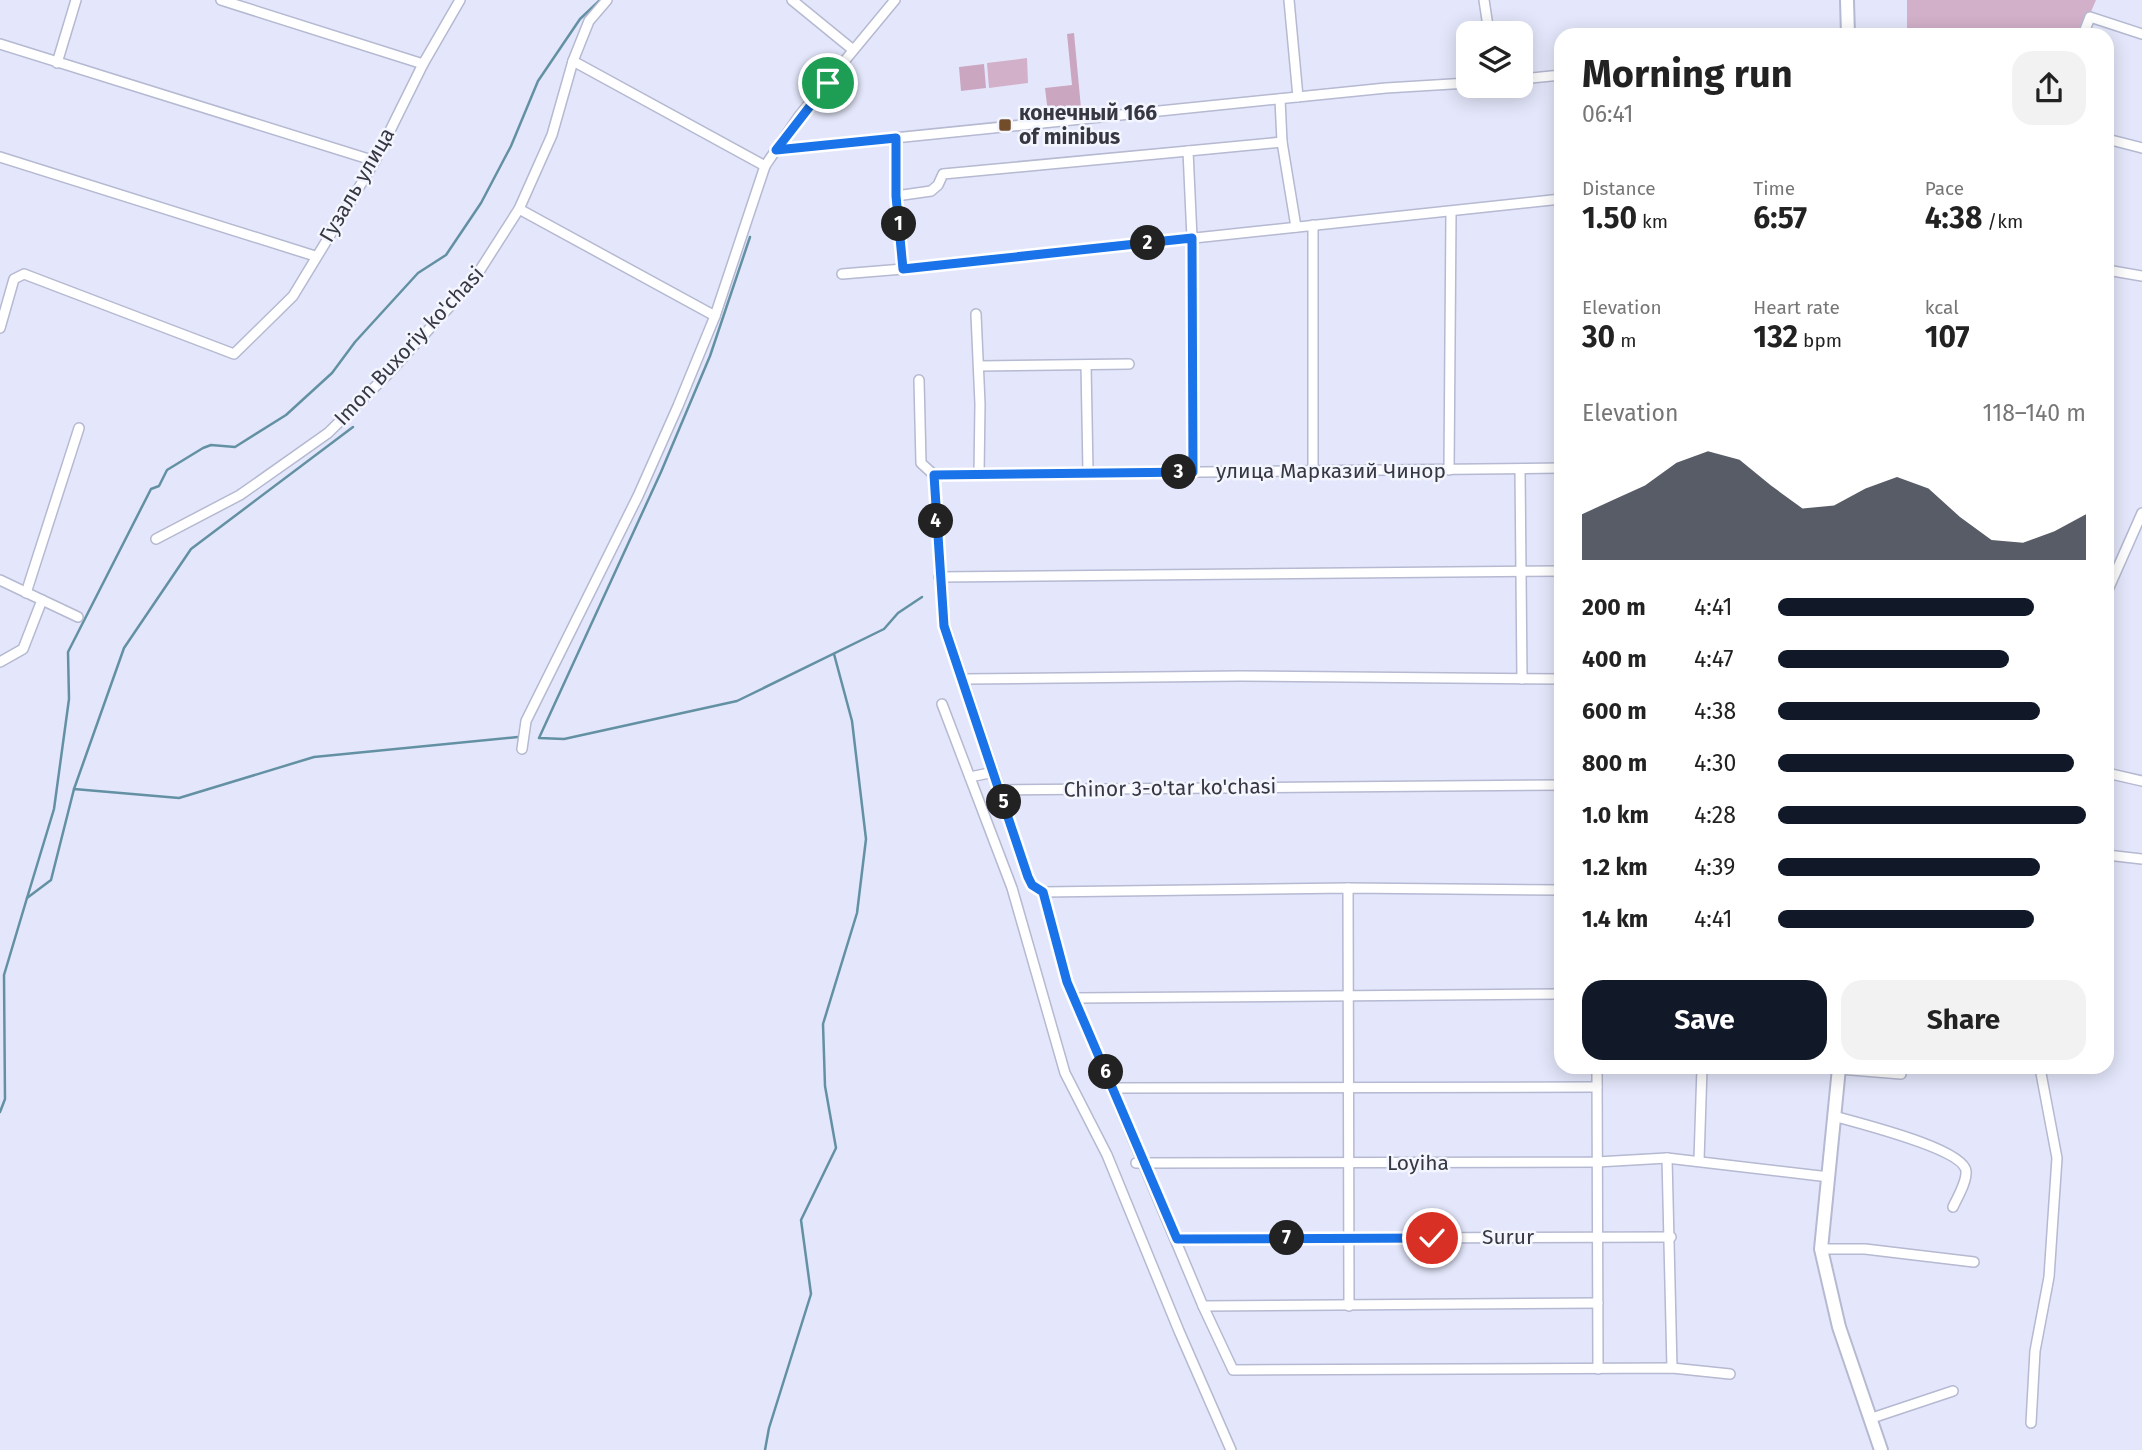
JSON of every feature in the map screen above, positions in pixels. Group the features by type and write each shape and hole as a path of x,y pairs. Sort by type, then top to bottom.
{"main road":[{"path":"1847,0 1848,28"},
{"path":"1838,1074 1821,1249 1839,1326 1881,1450"}],"street":[{"path":"57,63 76,0"},
{"path":"221,0 423,64"},
{"name":"Гузаль улица","path":"0,328 14,279 24,274 234,354 293,296 375,161 423,64 460,0"},
{"name":"Imon Buxoriy ko'chasi","path":"156,539 251,489 328,433 390,373 473,281 519,209 552,135 573,61 589,20 607,0"},
{"path":"792,0 852,49"},
{"path":"522,749 526,720 638,496 715,316 765,166 852,49 864,40 895,0"},
{"path":"1289,0 1298,97"},
{"path":"1485,0 1488,21"},
{"path":"2086,28 2090,17 2142,34"},
{"path":"0,44 375,161"},
{"path":"573,61 765,166"},
{"path":"1533,78 1554,76"},
{"path":"776,150 1298,97 1456,84"},
{"path":"1280,99 1282,142 1296,227"},
{"path":"896,138 899,269"},
{"path":"2114,141 2142,148"},
{"path":"896,196 931,191 939,185 943,174 1282,142"},
{"path":"1188,151 1192,238 1193,472"},
{"path":"0,156 315,256"},
{"path":"842,274 1554,201"},
{"path":"519,209 715,316"},
{"path":"1449,470 1451,213"},
{"path":"1313,225 1313,469"},
{"path":"2114,271 2142,276"},
{"path":"976,314 979,472"},
{"path":"979,366 1129,364"},
{"path":"1086,365 1088,471"},
{"path":"919,380 921,463 934,475 944,626 1032,885 1043,892 1348,888 1554,890"},
{"path":"26,593 79,428"},
{"name":"улица Марказий Чинор","path":"934,475 979,472 1554,468"},
{"path":"1520,469 1522,679"},
{"path":"2114,576 2142,513"},
{"path":"939,578 1554,571"},
{"path":"0,580 78,617"},
{"path":"0,662 23,649 42,600"},
{"path":"964,680 1241,676 1554,679"},
{"path":"942,704 1012,888 1065,1073 1107,1155 1231,1450"},
{"path":"970,778 994,772"},
{"path":"2114,775 2142,781"},
{"name":"Chinor 3-o'tar ko'chasi","path":"1000,790 1554,785"},
{"path":"2114,856 2142,859"},
{"path":"1348,888 1349,1306"},
{"path":"1043,892 1067,982 1076,998 1140,1163 1177,1239 1203,1307 1233,1370 1672,1368 1730,1374"},
{"path":"1076,998 1554,995"},
{"path":"1597,1074 1598,1369"},
{"path":"1699,1160 1702,1074"},
{"path":"2031,1423 2035,1351 2049,1277 2057,1158 2041,1074"},
{"path":"1112,1088 1597,1087"},
{"path":"1834,1116 1936,1147 1956,1158 1966,1169 1966,1175 1953,1207"},
{"path":"1667,1158 1671,1237 1672,1368"},
{"name":"Loyiha","path":"1140,1163 1597,1162 1667,1158 1829,1177"},
{"name":"Surur","path":"1177,1239 1671,1237"},
{"path":"1821,1249 1865,1249 1974,1262"},
{"path":"1203,1307 1598,1303"},
{"path":"1872,1418 1953,1391"}],"shaded area":[{"path":"1907,0 2096,0 2084,28 1907,28"},
{"path":"1074,33 1081,108 1048,113 1045,88 1072,85 1067,34"},
{"path":"1027,58 1028,83 989,88 987,63"},
{"path":"984,64 986,88 961,91 959,67"}],"waterway":[{"path":"27,898 54,809 69,699 68,652 151,489 159,486 167,470 203,448 211,445 235,447 286,415 332,373 355,342 418,273 446,255 481,203 511,146 538,81 580,19 600,0"},
{"path":"750,237 710,356 661,472 539,738 564,739 737,701 884,629 898,613 922,597"},
{"path":"74,789 124,648 191,549 353,427"},
{"path":"765,1450 769,1428 811,1294 801,1220 836,1148 825,1086 823,1024 857,913 866,839 852,721 834,654"},
{"path":"0,1112 5,1099 4,975 27,898 51,880 74,789 179,798 314,757 518,737"}],"place":[{"name":"конечный 166 of minibus","path":"1005,125"}],"route":[{"path":"828,83 799,116 776,150 896,138 896,196 903,269 1192,238 1193,472 979,472 934,475 944,626 1028,877 1032,885 1043,892 1067,982 1177,1239 1432,1238"}]}
